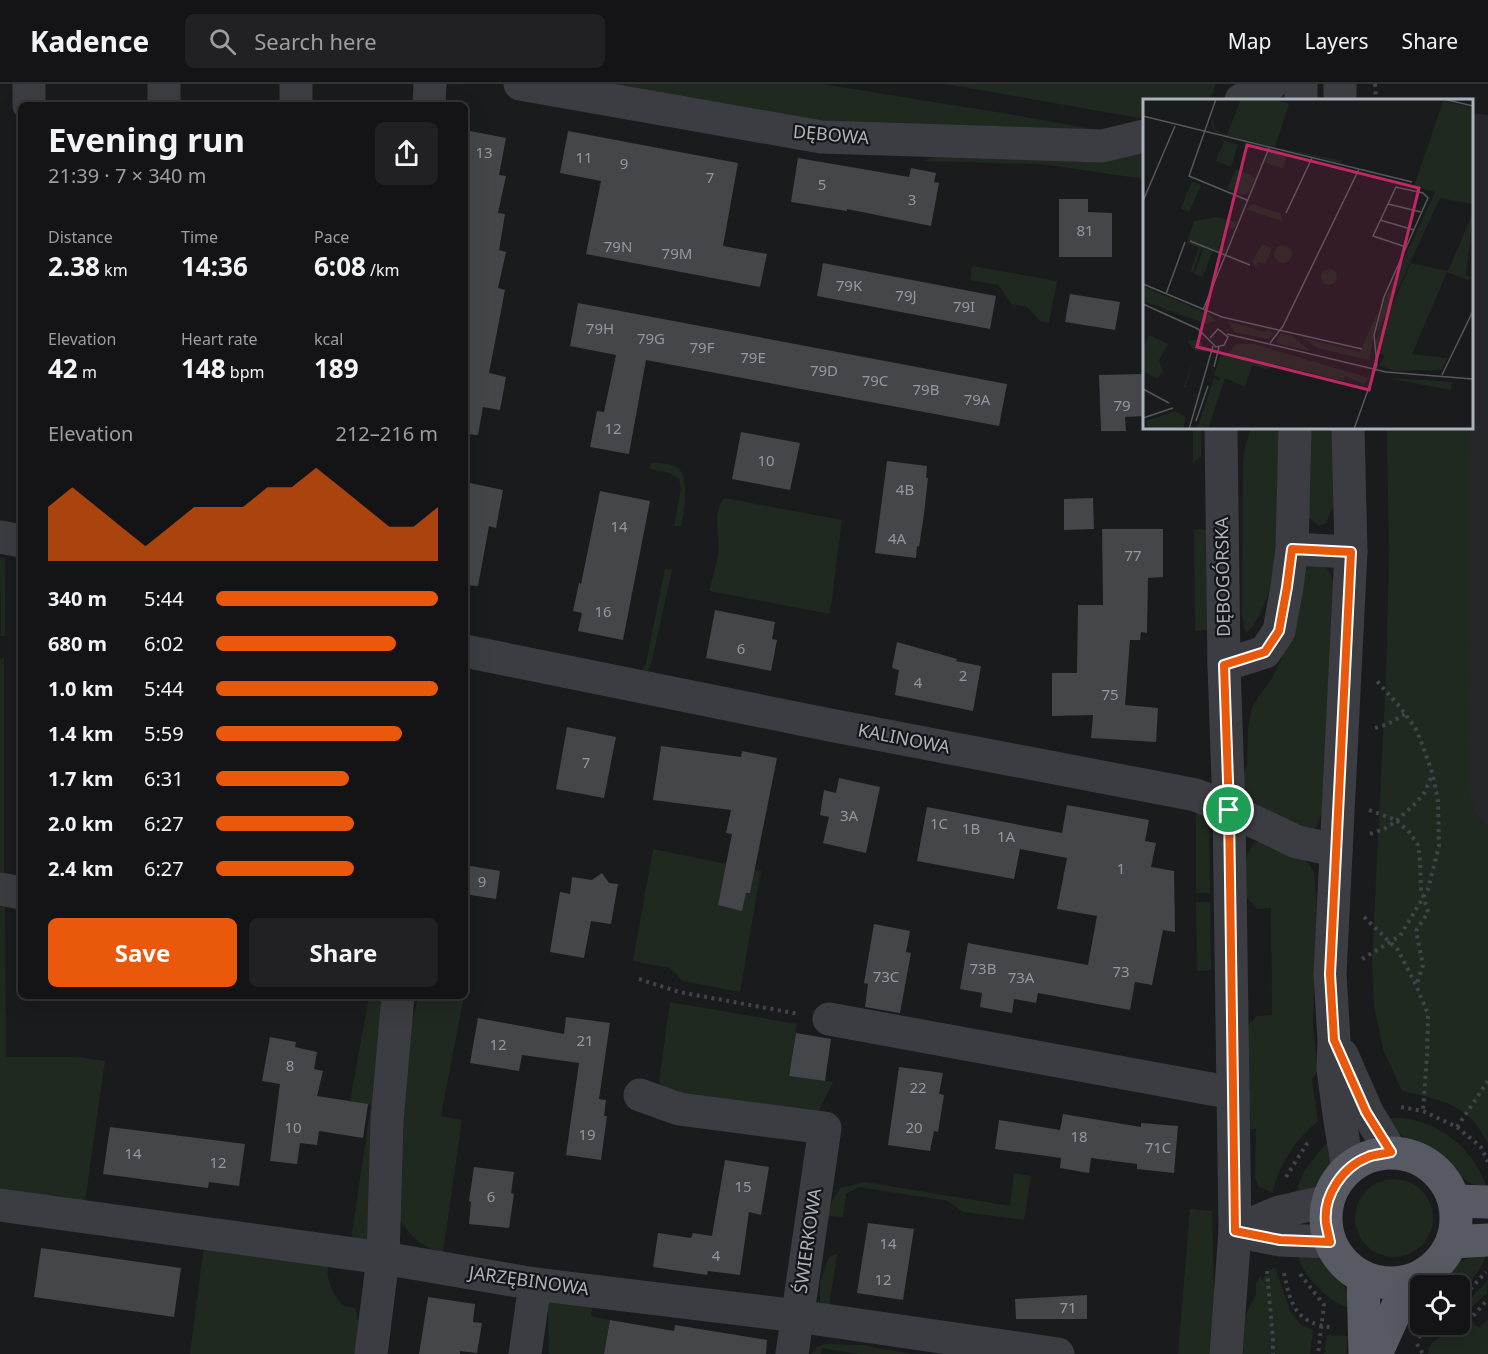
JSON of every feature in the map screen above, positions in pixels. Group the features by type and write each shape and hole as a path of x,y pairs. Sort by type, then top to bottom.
{"main road":[{"path":"1391,1152 1412,1156 1431,1166 1446,1182 1455,1201 1456,1222 1452,1242 1442,1260 1427,1273 1409,1281 1385,1283 1363,1277 1343,1263 1330,1242 1326,1222 1328,1201 1336,1184 1348,1169 1368,1157 1391,1152"},
{"path":"1455,1201 1488,1202"},
{"path":"1452,1242 1488,1240"},
{"path":"1363,1277 1365,1354"},
{"path":"1376,1354 1409,1281"}],"street":[{"path":"29,84 29,102"},
{"path":"164,84 164,102"},
{"path":"296,84 296,102"},
{"path":"429,102 430,84"},
{"name":"DĘBOWA","path":"520,84 821,137 1102,146 1143,136"},
{"path":"1243,99 1271,84"},
{"name":"DĘBOGÓRSKA","path":"1221,429 1235,1231 1226,1354"},
{"path":"1224,665 1265,652 1279,631 1292,549 1294,429"},
{"path":"1348,429 1351,552 1330,974 1334,1040 1333,1069 1348,1169"},
{"path":"0,537 18,540"},
{"path":"1292,549 1351,552"},
{"name":"KALINOWA","path":"468,652 830,725 1196,795 1297,842 1336,850"},
{"path":"0,889 18,892"},
{"path":"371,1354 383,1258 387,1121 398,999"},
{"path":"829,1019 1233,1093"},
{"path":"1334,1040 1366,1112 1391,1152"},
{"name":"ŚWIERKOWA","path":"640,1095 679,1109 825,1128 792,1354"},
{"path":"1235,1231 1279,1212 1328,1201"},
{"name":"JARZĘBINOWA","path":"0,1205 383,1258 535,1284 797,1316 1058,1354"},
{"path":"1235,1231 1280,1240 1330,1242"},
{"path":"525,1354 535,1284"}],"path":[{"path":"1375,84 1376,99"},
{"path":"1359,961 1400,936 1428,890 1439,846 1438,801 1433,774 1416,729 1376,680"},
{"path":"1371,729 1388,724 1405,714"},
{"path":"1366,835 1384,829 1416,803 1425,792 1433,774"},
{"path":"1367,810 1396,820 1410,833 1418,845 1421,889 1428,912 1416,931 1423,965 1416,985"},
{"path":"1361,914 1398,950 1428,1014 1423,1111"},
{"path":"639,979 679,992 829,1019"},
{"path":"1457,1127 1488,1081"},
{"path":"1267,1265 1272,1354"},
{"path":"1295,1267 1323,1305 1317,1354"},
{"path":"1283,1268 1294,1309 1302,1318 1321,1326"},
{"path":"1470,1289 1488,1270"},
{"path":"1470,1317 1476,1314 1488,1299"},
{"path":"1414,1338 1424,1335"}],"shaded area":[{"path":"605,84 822,84 1101,131 854,129"},
{"path":"946,84 1216,84 1209,99 1143,99 1143,119"},
{"path":"1473,113 1488,115 1488,839 1459,823 1465,429 1473,429"},
{"path":"1143,146 1143,179 1042,164 923,161 937,156"},
{"path":"972,266 1057,281 1049,323 1040,321 1027,307 1012,304 998,285 970,280"},
{"path":"1193,429 1202,429 1201,457 1193,463"},
{"path":"1251,429 1288,429 1274,579 1260,614 1247,633 1242,615 1244,451"},
{"path":"1304,429 1333,429 1334,505 1326,523 1319,526 1309,518"},
{"path":"1387,429 1470,429 1469,780 1475,811 1488,825 1488,1143 1475,1123 1459,1110 1441,1101 1402,1091 1383,1049 1374,1006 1372,962 1386,676 1389,560"},
{"path":"651,463 675,466 683,476 685,494 681,526 674,526 681,489 679,479 670,473 650,469"},
{"path":"724,498 842,520 830,614 709,591 719,546 718,511"},
{"path":"1194,529 1207,530 1207,630 1195,631"},
{"path":"0,558 5,558 5,636 1,636"},
{"path":"1315,563 1326,567 1334,584 1323,809 1317,826 1310,832 1246,799 1243,782 1247,765 1251,710 1281,660 1302,576"},
{"path":"665,569 672,570 652,661 646,678 639,677 646,663"},
{"path":"4,657 4,881 0,881 0,660"},
{"path":"1196,805 1209,808 1210,893 1196,893"},
{"path":"1270,839 1303,856 1314,872 1317,906 1313,1025 1318,1070 1312,1079 1318,1121 1289,1153 1279,1172 1273,1193 1258,1186 1255,1177 1256,1129 1246,1129 1245,1028 1257,1016 1272,1015 1271,908 1257,909 1243,893 1244,866 1251,848 1255,842"},
{"path":"653,849 761,871 740,992 683,981 670,968 633,961"},
{"path":"0,896 5,897 6,1057 79,1057 105,1061 85,1202 0,1189"},
{"path":"1196,902 1210,902 1211,970 1197,971"},
{"path":"368,999 387,999 370,1243 351,1240 371,1105 350,1101"},
{"path":"417,999 463,999 441,1116 462,1120 443,1253 415,1238 396,1213 410,1027"},
{"path":"670,1002 797,1024 789,1076 833,1082 819,1110 812,1113 670,1096 659,1081"},
{"path":"1392,1118 1423,1123 1451,1138 1473,1161 1487,1189 1471,1184 1437,1156 1408,1141 1388,1120"},
{"path":"1331,1139 1331,1167 1324,1185 1319,1192 1296,1192 1303,1173"},
{"path":"1014,1173 1031,1176 1024,1220 963,1212 948,1201 859,1187 846,1194 843,1217 828,1216 832,1201 840,1188 865,1182 1010,1206"},
{"path":"1394,1179 1409,1182 1422,1190 1430,1203 1433,1218 1430,1233 1422,1246 1409,1254 1394,1257 1379,1254 1366,1246 1358,1233 1355,1218 1358,1203 1366,1190 1379,1182"},
{"path":"1190,1209 1212,1211 1214,1296 1209,1354 1178,1354"},
{"path":"204,1245 329,1262 328,1277 334,1293 342,1304 355,1308 357,1314 359,1337 354,1354 190,1354"},
{"path":"1487,1252 1480,1269 1470,1281 1470,1275 1442,1275 1456,1265 1470,1257"},
{"path":"837,1254 828,1314 820,1304 820,1282 829,1257"},
{"path":"1297,1254 1319,1257 1334,1267 1345,1287 1350,1308 1337,1303 1317,1286 1302,1266"},
{"path":"1275,1267 1290,1311 1300,1324 1313,1330 1310,1354 1239,1354 1245,1316 1256,1295 1256,1283 1261,1275 1262,1281"},
{"path":"1488,1280 1487,1293 1470,1309 1470,1299"},
{"path":"548,1297 594,1298 591,1316 610,1320 604,1354 549,1354"},
{"path":"1488,1320 1488,1354 1428,1354 1433,1341 1446,1335 1470,1335 1472,1321 1478,1328"},
{"path":"1327,1335 1348,1336 1346,1354 1324,1354"},
{"path":"826,1344 863,1345 912,1354 858,1354 822,1348 821,1354 811,1354 817,1347"}],"building":[{"path":"468,131 506,138 499,175 506,176 498,213 505,214 499,250 506,252 498,288 505,290 489,373 506,377 500,410 483,407 478,435 468,434"},
{"path":"568,131 738,163 723,246 767,254 760,287 586,254 601,181 560,173"},
{"path":"798,158 909,177 911,168 936,173 934,182 939,183 931,226 847,209 847,211 791,202"},
{"path":"1059,199 1088,199 1088,212 1112,213 1112,257 1059,257"},
{"path":"823,263 996,296 990,329 817,296"},
{"path":"1070,294 1120,302 1115,330 1065,322"},
{"path":"578,303 1007,384 999,426 646,360 629,454 590,447 597,411 604,412 616,355 570,346"},
{"path":"1143,374 1143,416 1125,417 1126,431 1101,431 1099,375"},
{"path":"741,432 800,443 790,490 732,479"},
{"path":"887,461 927,466 924,514 916,558 875,553"},
{"path":"468,483 503,490 496,528 489,526 478,586 468,585"},
{"path":"600,491 650,501 623,640 578,631 582,613 573,611 579,583 581,584"},
{"path":"1093,498 1094,529 1064,530 1064,499"},
{"path":"1102,529 1163,529 1163,577 1148,578 1147,633 1141,632 1140,640 1130,640 1125,705 1158,708 1156,742 1091,738 1093,715 1052,716 1052,673 1077,673 1078,605 1103,605"},
{"path":"715,610 775,622 772,639 777,640 771,671 706,658"},
{"path":"897,642 957,659 956,661 981,666 973,711 895,695 899,670 892,668"},
{"path":"567,727 616,737 604,798 556,789"},
{"path":"661,746 741,757 742,751 777,758 750,893 746,893 742,911 718,905 732,834 726,833 731,810 653,800"},
{"path":"839,778 880,787 866,853 823,843 829,817 820,815 824,790 836,793"},
{"path":"1067,805 1149,820 1145,841 1156,843 1151,867 1174,871 1175,932 1163,930 1152,985 1135,982 1130,1010 1038,993 1036,1003 1014,999 1012,1013 980,1007 982,993 960,989 968,943 1088,965 1097,916 1057,909 1067,858 1020,849 1014,879 917,861 927,807 1062,833"},
{"path":"468,866 500,871 496,899 468,894"},
{"path":"602,873 609,883 618,884 611,924 591,921 584,958 550,952 560,892 570,894 572,877 592,880"},
{"path":"874,924 910,931 906,952 911,953 900,1013 865,1007 868,984 864,983"},
{"path":"566,1017 610,1023 599,1099 606,1100 604,1116 607,1116 601,1160 566,1155 579,1063 522,1055 519,1071 470,1063 478,1018 564,1034"},
{"path":"796,1033 831,1039 825,1081 789,1076"},
{"path":"270,1037 296,1042 295,1047 317,1052 314,1069 323,1071 317,1096 368,1104 363,1138 319,1131 317,1145 300,1143 297,1164 270,1161 280,1084 262,1081"},
{"path":"899,1067 943,1073 939,1094 944,1095 938,1132 934,1131 930,1151 888,1145"},
{"path":"1063,1114 1141,1127 1141,1123 1178,1126 1174,1173 1137,1169 1137,1164 1091,1158 1089,1173 1060,1168 1061,1158 995,1149 999,1120 1060,1130"},
{"path":"110,1127 245,1144 239,1186 209,1182 208,1188 103,1174"},
{"path":"725,1160 769,1167 761,1215 749,1212 740,1275 708,1271 707,1275 653,1267 658,1233 691,1238 693,1233 712,1236"},
{"path":"474,1167 514,1172 511,1193 514,1194 509,1228 469,1224 471,1202 469,1201"},
{"path":"868,1223 914,1229 903,1300 857,1293"},
{"path":"41,1248 181,1268 174,1317 34,1297"},
{"path":"1087,1295 1087,1319 1016,1319 1015,1299"},
{"path":"428,1297 475,1304 473,1322 482,1323 477,1353 460,1351 460,1354 419,1354"},
{"path":"610,1320 674,1331 675,1325 767,1340 766,1354 604,1354"}],"route":[{"path":"1292,549 1351,552 1330,974 1334,1040 1366,1112 1391,1152 1368,1157 1348,1169 1336,1184 1328,1201 1326,1222 1330,1242 1280,1240 1235,1231 1229,810 1224,665 1265,652 1279,631 1292,549"}]}
